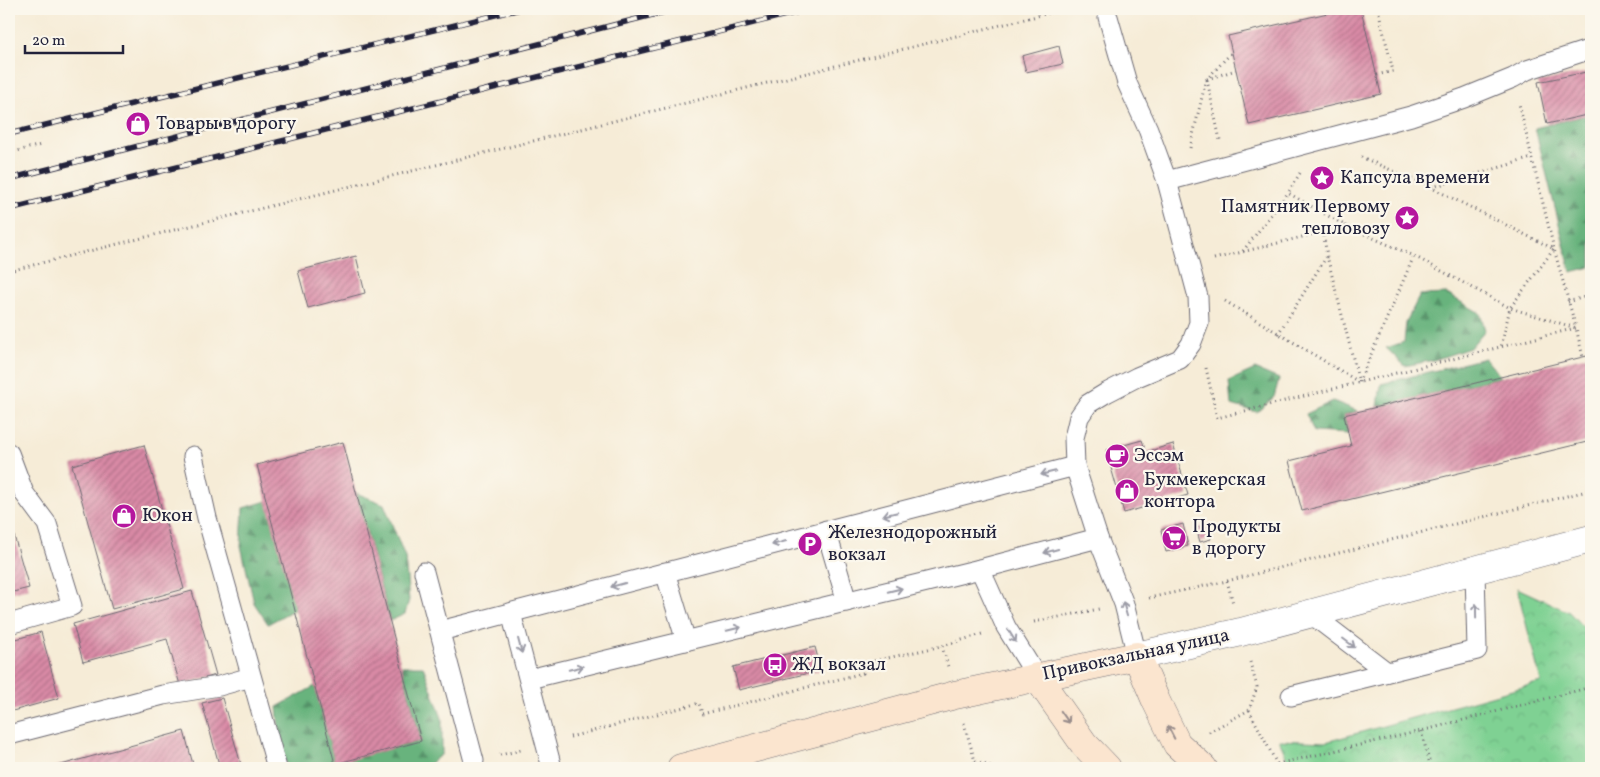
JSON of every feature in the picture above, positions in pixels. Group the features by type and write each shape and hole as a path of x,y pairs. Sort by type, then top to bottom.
{"main road":[{"name":"Привокзальная улица","path":"681,768 956,695 1137,656"},
{"path":"1137,656 1177,744 1203,768"},
{"path":"1037,677 1084,744 1107,768"}],"street":[{"name":"Привокзальная улица","path":"1137,656 1311,614 1591,539"}],"lane":[{"path":"1108,17 1127,83 1148,129 1166,181 1198,297 1199,323 1191,344 1180,359 1137,377 1088,404 1079,417 1074,438 1075,466 1098,538 1124,604 1137,656"},
{"path":"1166,181 1411,116 1464,98 1513,78 1527,70 1591,49"},
{"path":"9,454 24,493 47,524 72,606 9,624"},
{"path":"193,456 207,518 277,768"},
{"path":"440,631 1075,466"},
{"path":"826,530 847,602"},
{"path":"529,679 847,602 1098,538"},
{"path":"980,569 1006,628 1037,677"},
{"path":"1291,696 1477,650 1475,571"},
{"path":"424,572 474,761"},
{"path":"665,572 686,641"},
{"path":"510,613 552,768"},
{"path":"1311,614 1387,672"},
{"path":"9,735 163,695 219,686 251,677"}],"path":[{"path":"9,272 66,256 1065,9"},
{"path":"1377,75 1393,71 1378,9"},
{"path":"1206,80 1232,52"},
{"path":"1206,80 1236,70"},
{"path":"1513,78 1554,249 1583,356"},
{"path":"1206,80 1226,165"},
{"path":"1243,252 1288,193 1321,139 1430,187 1554,249"},
{"path":"9,152 41,144"},
{"path":"1430,187 1532,158"},
{"path":"1288,193 1346,226 1414,256 1510,308 1576,328"},
{"path":"1206,262 1346,226"},
{"path":"1323,231 1327,256 1359,383"},
{"path":"1501,347 1510,308 1554,249"},
{"path":"1278,334 1327,256"},
{"path":"1359,383 1414,256"},
{"path":"1568,302 1591,295"},
{"path":"1218,297 1359,383"},
{"path":"1204,360 1217,418 1576,328"},
{"path":"1278,764 1422,731 1591,687"},
{"path":"1248,710 1282,768"},
{"path":"1422,731 1431,768"},
{"path":"975,761 996,768"}],"green space":[{"path":"1591,114 1591,267 1571,272 1535,128"},
{"path":"1447,294 1480,313 1485,330 1470,348 1434,360 1405,366 1386,348 1404,342 1406,322 1420,295"},
{"path":"1485,358 1501,377 1378,407 1381,384"},
{"path":"1255,369 1279,379 1274,397 1257,412 1231,405 1229,381"},
{"path":"1333,401 1358,411 1344,415 1348,434 1314,432 1306,414"},
{"path":"356,493 384,504 405,557 409,600 405,614 390,621"},
{"path":"267,501 295,609 268,624 254,603 241,546 243,508"},
{"path":"1517,588 1569,612 1582,626 1591,625 1591,768 1291,768 1279,740 1326,742 1541,682"},
{"path":"402,666 423,666 442,718 442,754 424,768 289,768 281,755 277,707 315,686 335,763 421,741"}],"building":[{"path":"1345,9 1361,9 1381,94 1249,125 1228,36"},
{"path":"1059,46 1063,64 1026,72 1022,56"},
{"path":"1591,71 1591,114 1547,124 1538,82"},
{"path":"356,256 365,293 308,308 298,271"},
{"path":"1591,355 1591,441 1302,511 1289,461 1351,446 1344,415"},
{"path":"1142,440 1146,452 1173,444 1188,495 1124,513 1106,450"},
{"path":"343,442 421,741 335,764 257,465"},
{"path":"144,445 184,589 112,609 72,465"},
{"path":"9,518 29,588 9,593"},
{"name":"Продукты в дорогу","path":"1183,524 1188,546 1166,552 1161,530"},
{"path":"1208,525 1211,539 1200,542 1196,528"},
{"path":"192,591 216,675 180,685 167,639 83,662 73,624"},
{"path":"41,632 59,698 9,712 9,641"},
{"path":"815,647 821,670 739,690 733,667"},
{"path":"222,698 242,768 220,768 202,703"},
{"path":"184,731 194,768 50,768"}],"railway":[{"path":"9,134 520,9"},
{"path":"9,179 676,9"},
{"path":"9,209 810,9"}],"place":[{"name":"Товары в дорогу","path":"138,124"},
{"name":"Капсула времени","path":"1322,178"},
{"name":"Памятник Первому тепловозу","path":"1407,218"},
{"name":"Эссэм","path":"1117,456"},
{"name":"Букмекерская контора","path":"1127,491"},
{"name":"Юкон","path":"124,516"},
{"name":"Продукты в дорогу","path":"1174,538"},
{"name":"Железнодорожный вокзал","path":"810,544"},
{"name":"ЖД вокзал","path":"775,665"}]}
